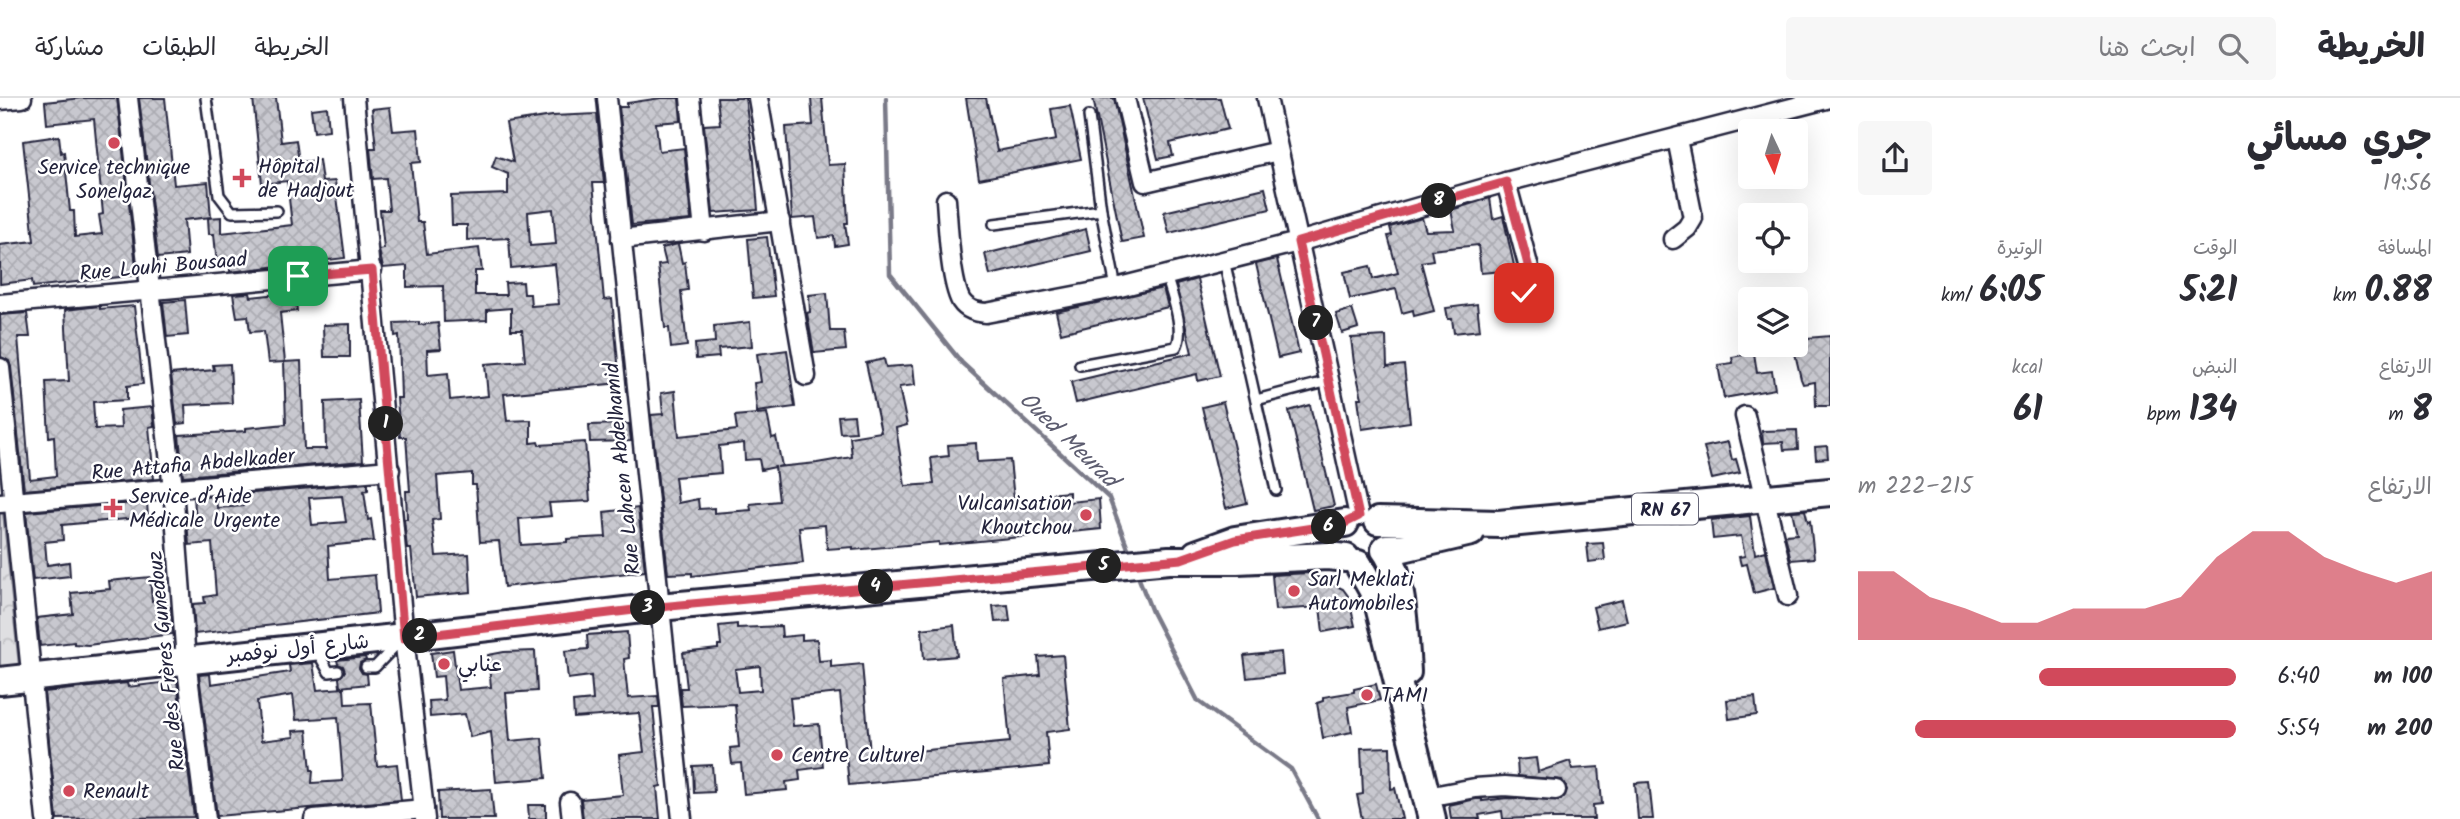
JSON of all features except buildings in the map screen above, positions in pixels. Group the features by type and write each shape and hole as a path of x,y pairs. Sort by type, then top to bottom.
{"main road":[{"name":"RN 67","path":"1361,520 1499,524 1830,492"},
{"path":"1361,520 1338,537 1339,545 1377,598 1429,808"},
{"path":"1175,559 1235,540 1361,520 1386,533 1385,549 1395,570 1405,642 1410,726"},
{"name":"RN 67","path":"1385,549 1404,548 1499,524"},
{"path":"1175,559 1237,560 1328,556 1372,563 1385,549"},
{"name":"شارع أول نوفمبر","path":"0,681 404,638 659,607 1175,559"}],"street":[{"path":"0,100 22,98"},
{"name":"Rue des Frères Gunedouz","path":"128,98 173,488 186,660 206,819"},
{"path":"314,819 425,814 404,638 354,98"},
{"name":"Rue Lahcen Abdelhamid","path":"607,98 682,819"},
{"path":"690,98 704,231"},
{"path":"758,98 806,376"},
{"path":"1125,98 1145,183 1279,152"},
{"path":"1267,98 1361,520"},
{"path":"946,200 952,265 962,302 973,311 986,313 1116,288 1298,242 1506,182 1830,98"},
{"path":"1673,239 1693,218 1677,139"},
{"path":"1506,182 1530,272 1530,284 1524,293"},
{"path":"621,239 780,220"},
{"name":"Rue Louhi Bousaad","path":"0,304 372,270"},
{"path":"0,368 8,502 33,677 46,819"},
{"path":"1745,416 1788,596"},
{"name":"Rue Attafia Abdelkader","path":"8,502 390,470"},
{"path":"1429,808 1475,788 1505,786 1556,790"}],"lane":[{"path":"206,98 219,195 232,212 277,211"},
{"path":"1089,116 1101,210 1116,288"},
{"path":"994,224 1101,210"},
{"path":"1224,260 1276,490"},
{"path":"1080,365 1175,347 1180,340 1179,326 1166,275"},
{"path":"1256,400 1329,382"},
{"path":"366,667 375,667 404,638"},
{"path":"314,646 329,671 338,671"}],"green space":[{"path":"0,513 3,513 19,666 0,668"}],"waterway":[{"name":"Oued Meurad","path":"886,98 890,274 962,363 1109,498 1131,556"},
{"name":"Oued Meurad","path":"1136,571 1152,612 1198,701 1291,769 1318,819"}],"place":[{"name":"Service technique Sonelgaz","path":"114,143"},
{"name":"Hôpital de Hadjout","path":"242,178"},
{"name":"Service d’Aide Médicale Urgente","path":"113,508"},
{"name":"Vulcanisation Khoutchou","path":"1086,515"},
{"name":"Sarl Meklati Automobiles","path":"1294,591"},
{"name":"عنابي","path":"444,664"},
{"name":"TAMI","path":"1367,695"},
{"name":"Centre Culturel","path":"777,755"},
{"name":"Renault","path":"69,791"}],"route":[{"path":"298,276 372,270 404,638 659,607 1181,559 1235,540 1333,527 1359,516 1298,242 1506,182 1530,272 1530,284 1524,293"}]}
